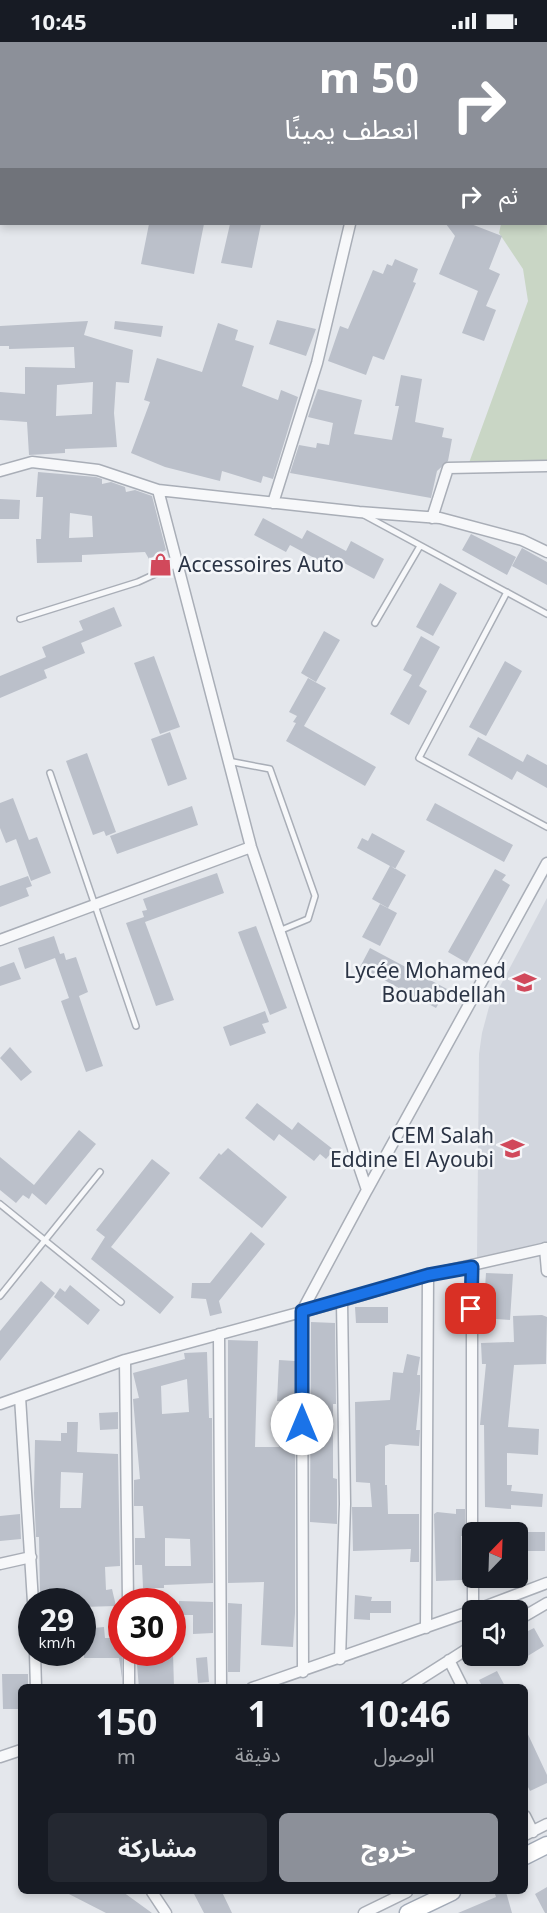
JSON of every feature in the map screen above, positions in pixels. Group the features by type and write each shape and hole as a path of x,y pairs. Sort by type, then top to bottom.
{"main road":[{"path":"528,1854 547,1845"},
{"path":"408,1913 448,1894"}],"street":[{"path":"273,503 316,363 350,225"},
{"path":"0,471 32,462 87,469 158,490 432,518 522,540 547,552"},
{"path":"432,518 448,468 547,466"},
{"path":"158,490 250,847 367,1190"},
{"path":"0,940 250,847"},
{"path":"303,1672 302,1311 547,863"},
{"path":"0,1404 125,1360 342,1301 428,1275 472,1267 546,1248 547,1271"},
{"path":"472,1267 472,1522"},
{"path":"426,1628 428,1275"},
{"path":"340,1659 345,1504 342,1301"},
{"path":"219,1334 221,1684"},
{"path":"125,1360 128,1588"},
{"path":"20,1397 32,1588"},
{"path":"0,1564 31,1557"},
{"path":"502,1600 547,1583 547,1574"},
{"path":"528,1614 547,1603"},
{"path":"265,1684 462,1615"},
{"path":"412,1684 462,1652"},
{"path":"449,1660 461,1684"},
{"path":"35,1666 36,1684"},
{"path":"129,1666 129,1684"},
{"path":"0,1757 18,1751"},
{"path":"529,1833 547,1824"},
{"path":"153,1894 166,1913"},
{"path":"363,1913 403,1894"}],"lane":[{"path":"359,512 547,614"},
{"path":"375,623 420,546"},
{"path":"20,619 138,582 177,564"},
{"path":"507,592 419,758 547,827"},
{"path":"227,761 270,769 315,896 308,919 279,932"},
{"path":"50,773 136,1026"},
{"path":"0,1296 100,1172"},
{"path":"0,1204 121,1302"}],"shaded area":[{"name":"CEM Salah Eddine El Ayoubi","path":"547,898 547,1242 477,1259 479,1054 482,1033 489,1007"}],"green space":[{"path":"501,225 547,225 547,470 466,471 528,301 523,269 499,233"}],"building":[{"path":"149,225 204,225 194,274 141,264"},
{"path":"230,225 261,225 252,268 221,263"},
{"path":"447,225 474,225 502,236 489,269 500,274 486,306 496,310 484,341 462,333 478,291 439,274 455,236"},
{"path":"395,259 418,269 413,282 416,283 384,360 373,356 366,375 328,361 340,326 348,329 373,270 383,274 387,264 392,266"},
{"path":"277,320 316,329 306,356 269,344"},
{"path":"88,321 84,335 133,350 129,383 116,382 114,413 117,447 65,449 65,453 29,455 27,422 0,420 0,392 25,394 25,367 75,368 74,347 9,349 9,346 0,346 0,326","holes":["93,382 92,414 56,416 57,385"]},
{"path":"115,321 163,326 161,337 114,329"},
{"path":"218,323 238,330 235,340 254,346 242,386 278,400 281,390 298,397 273,479 263,476 261,483 222,471 220,481 165,467 131,453 150,402 144,400 157,358 202,372"},
{"path":"401,375 422,379 415,422 444,428 442,437 452,439 448,461 437,471 431,498 290,473 299,445 316,448 317,443 329,445 333,423 308,417 318,389 362,400 354,434 392,440 399,406 395,406"},
{"path":"38,472 96,477 102,479 102,484 111,482 125,487 126,492 135,490 152,496 166,550 149,559 145,552 82,555 82,562 37,563 36,539 41,539 43,497 36,497","holes":["70,513 92,516 93,537 69,538"]},
{"path":"0,499 20,500 19,519 0,519"},
{"path":"263,518 302,539 307,530 346,551 351,541 384,559 374,579 335,558 331,567 290,545 286,552 254,535"},
{"path":"471,534 516,557 507,575 462,550"},
{"path":"522,548 547,562 547,585 512,566"},
{"path":"440,583 457,593 433,636 416,627"},
{"path":"114,607 122,626 81,643 85,653 44,670 47,678 0,698 0,676 46,657 42,647 83,630 79,621"},
{"path":"324,631 340,640 316,682 301,673"},
{"path":"421,636 440,647 419,686 427,691 409,725 390,714 412,675 403,670"},
{"path":"154,656 180,727 160,734 134,663"},
{"path":"505,661 522,671 486,736 469,727"},
{"path":"308,678 326,688 304,726 376,767 365,786 286,741 296,723 293,722 297,716 289,712"},
{"path":"170,732 187,779 168,786 151,739"},
{"path":"478,737 523,762 527,754 547,765 547,788 517,771 512,780 468,755"},
{"path":"87,753 116,832 106,836 104,831 93,835 66,761"},
{"path":"13,798 29,840 37,837 51,873 31,881 16,839 6,843 0,828 0,803"},
{"path":"435,803 513,845 504,862 426,820"},
{"path":"192,806 198,825 117,854 110,836"},
{"path":"372,833 405,851 395,869 406,875 388,908 372,899 390,866 357,848 362,838 368,841"},
{"path":"495,869 506,875 502,880 510,885 467,963 448,952"},
{"path":"217,873 224,893 145,922 174,1000 156,1006 126,923 144,917 142,911 147,910 143,899"},
{"path":"28,876 32,886 26,888 29,896 0,907 0,886"},
{"path":"380,904 397,913 380,946 362,937"},
{"path":"256,926 287,1008 270,1015 238,932"},
{"path":"54,936 60,954 64,953 66,960 76,957 88,992 79,996 103,1066 86,1072 61,1001 69,998 55,958 25,969 18,948"},
{"path":"370,948 447,989 436,1008 360,967"},
{"path":"14,962 21,979 0,986 0,967"},
{"path":"265,1011 269,1022 262,1024 266,1033 230,1046 223,1027"},
{"path":"10,1047 32,1072 21,1081 0,1058"},
{"path":"257,1103 292,1130 298,1122 334,1150 326,1159 320,1154 314,1161 279,1134 274,1141 245,1118"},
{"path":"79,1130 96,1144 46,1205 32,1193 29,1199 23,1195 16,1203 0,1190 0,1157 34,1185"},
{"path":"228,1148 287,1197 262,1228 199,1178 219,1153 221,1155"},
{"path":"152,1159 170,1173 111,1247 174,1297 160,1314 91,1259 105,1237 96,1230"},
{"path":"251,1232 265,1244 219,1301 222,1313 210,1316 206,1299 191,1298 192,1283 210,1283"},
{"path":"486,1273 513,1274 510,1320 483,1318"},
{"path":"41,1281 55,1293 0,1361 0,1331"},
{"path":"70,1285 100,1310 88,1325 54,1297 60,1288 65,1292"},
{"path":"355,1307 388,1307 388,1323 356,1323"},
{"path":"542,1315 547,1317 546,1364 514,1365 508,1427 539,1429 538,1455 507,1453 507,1485 512,1485 511,1491 543,1494 542,1507 511,1505 511,1509 485,1507 484,1425 480,1425 486,1364 482,1364 481,1343 514,1342 513,1316"},
{"path":"311,1322 335,1323 336,1404 333,1404 333,1478 337,1479 337,1524 310,1522"},
{"path":"228,1340 258,1341 255,1447 279,1447 278,1441 295,1440 293,1647 261,1645 264,1582 228,1583"},
{"path":"207,1352 209,1418 212,1418 213,1583 143,1588 142,1565 135,1565 135,1538 145,1538 143,1506 134,1506 134,1480 140,1479 133,1399 139,1398 133,1373 185,1359 184,1353","holes":["187,1379 189,1412 162,1414 161,1386","165,1538 190,1539 191,1566 165,1566"]},
{"path":"407,1354 420,1357 417,1375 420,1375 420,1391 416,1430 420,1430 419,1446 390,1444 385,1446 385,1485 387,1485 388,1514 419,1514 419,1562 410,1562 411,1549 353,1551 352,1507 372,1507 370,1483 356,1482 355,1402 390,1400 393,1372 403,1373"},
{"path":"279,1360 295,1361 295,1402 277,1401"},
{"path":"118,1412 118,1429 100,1430 99,1413"},
{"path":"67,1422 78,1422 77,1452 118,1454 120,1566 105,1567 108,1606 96,1607 96,1588 40,1588 39,1537 36,1537 34,1493 35,1440 61,1441 61,1433 67,1433","holes":["61,1472 83,1473 81,1508 60,1508"]},
{"path":"456,1509 465,1509 465,1522 462,1522 461,1536 462,1580 436,1581 434,1514 437,1512 456,1514"},
{"path":"20,1514 21,1539 0,1541 0,1516"},
{"path":"528,1532 545,1532 545,1551 528,1551"},
{"path":"355,1595 372,1597 371,1601 391,1601 391,1613 370,1613 370,1620 354,1619"},
{"path":"186,1601 213,1602 213,1633 193,1634 193,1615 186,1615"},
{"path":"228,1603 242,1604 240,1672 228,1672"},
{"path":"104,1627 105,1638 108,1638 108,1658 96,1658 96,1628"},
{"path":"534,1628 544,1646 528,1656 528,1631"},
{"path":"207,1657 209,1682 198,1683 196,1658"},
{"path":"137,1666 173,1666 174,1684 139,1684"},
{"path":"497,1671 504,1684 481,1684 479,1680"},
{"path":"2,1674 28,1674 28,1684 18,1684 18,1709 3,1709"},
{"path":"528,1734 547,1775 547,1783 530,1791 528,1787"},
{"path":"547,1887 547,1913 545,1913 535,1894"},
{"path":"69,1894 126,1894 152,1913 106,1913"},
{"path":"194,1894 223,1894 232,1913 204,1913"},
{"path":"495,1894 507,1894 512,1913 458,1913 496,1897"}],"place":[{"name":"Accessoires Auto","path":"160,565"},
{"name":"Lycée Mohamed Bouabdellah","path":"524,983"},
{"name":"CEM Salah Eddine El Ayoubi","path":"512,1148"}],"route":[{"path":"302,1424 302,1311 428,1275 472,1267 471,1309"}]}
